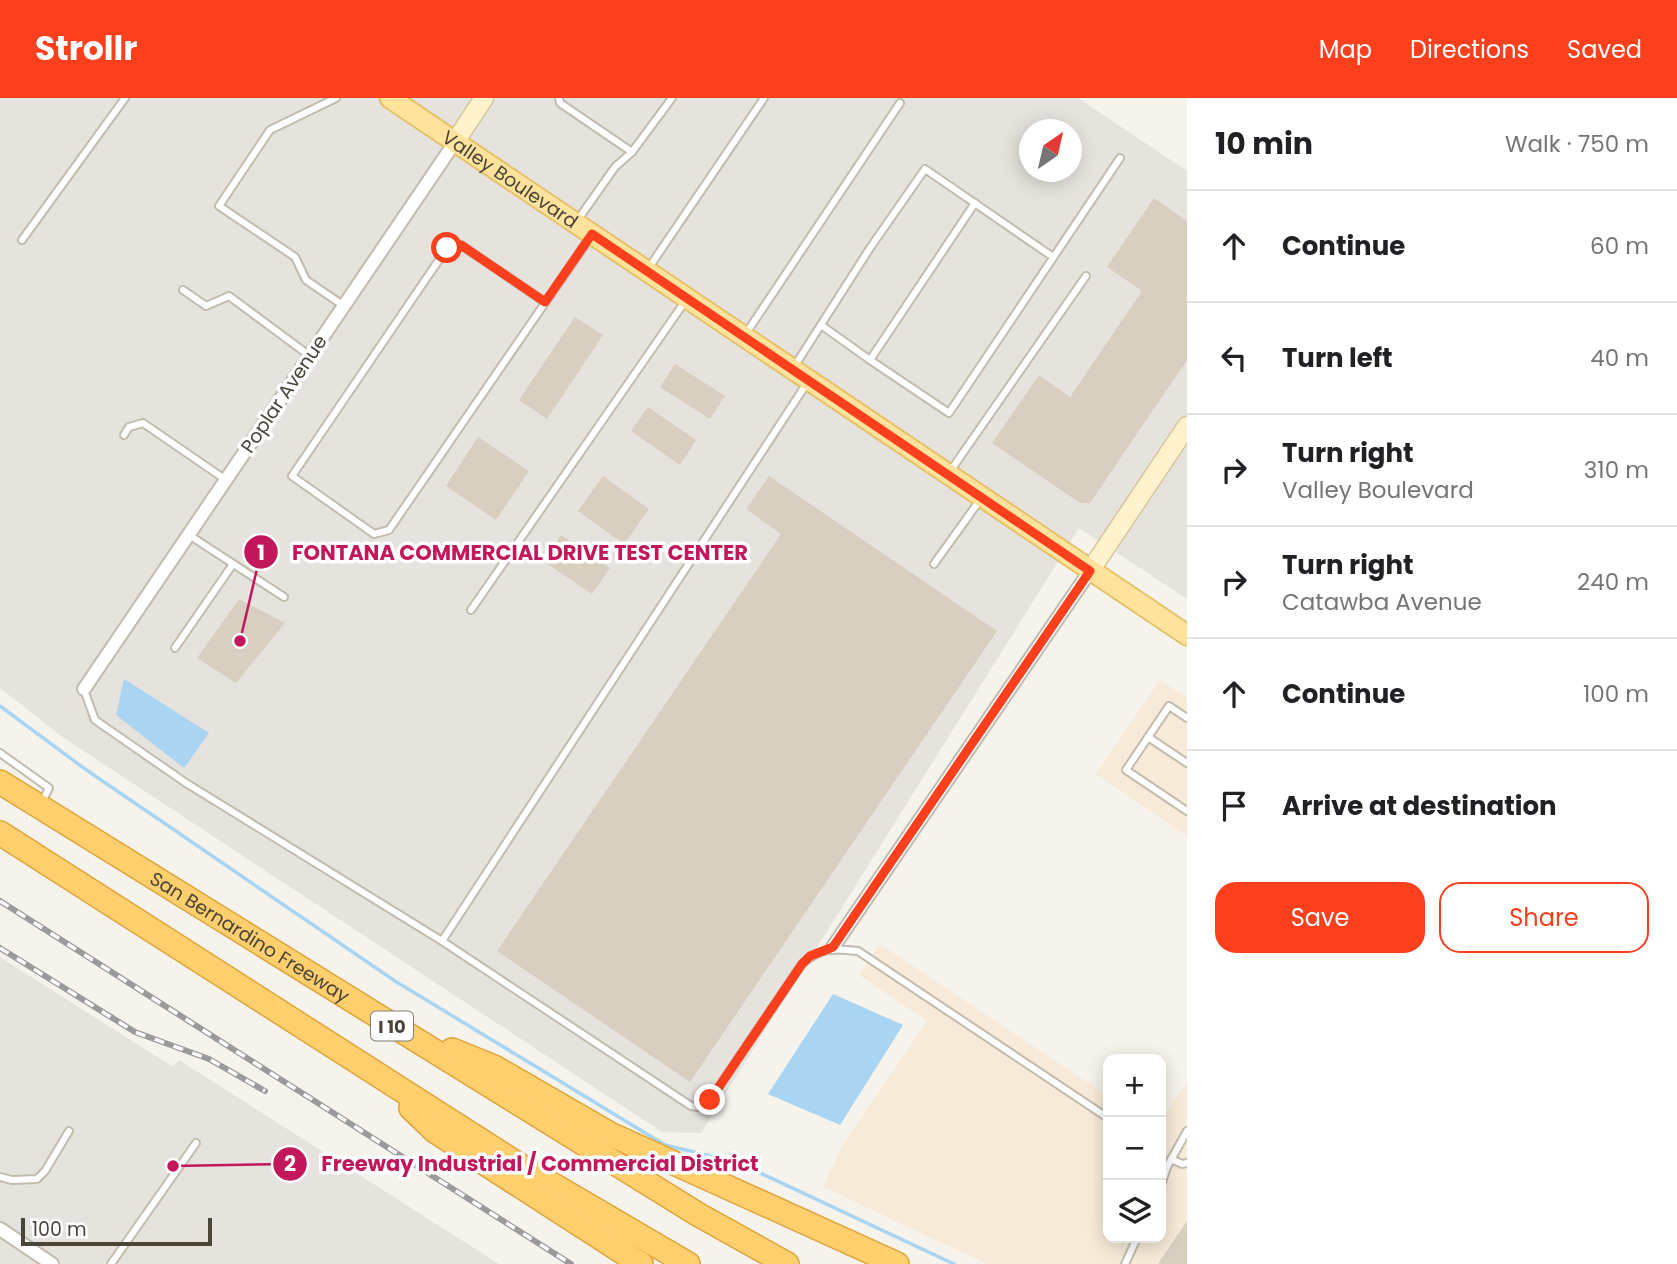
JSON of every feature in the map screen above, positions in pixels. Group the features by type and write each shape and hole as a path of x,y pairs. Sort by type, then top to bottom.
{"highway":[{"name":"San Bernardino Freeway","path":"0,782 699,1215 787,1264"},
{"name":"I 10","path":"0,833 519,1165 688,1264"},
{"path":"388,1024 494,1067 610,1134 897,1264"},
{"path":"376,1074 435,1131 641,1264"}],"main road":[{"name":"Valley Boulevard","path":"390,98 1187,635"}],"street":[{"name":"Poplar Avenue","path":"84,689 484,98"},
{"path":"833,947 1187,426"},
{"path":"0,1229 52,1264"}],"lane":[{"path":"22,240 125,98"},
{"path":"336,98 270,131 219,206 295,257 306,280 344,306"},
{"path":"559,98 559,103 632,152"},
{"path":"575,223 615,167 632,152 672,98"},
{"path":"647,271 764,98"},
{"path":"744,337 900,103"},
{"path":"821,325 949,413 1120,158"},
{"path":"442,941 801,375 821,325 925,169 1054,257"},
{"path":"870,360 975,202"},
{"path":"545,302 461,245 447,248 292,476 374,534 389,530 592,234"},
{"path":"948,475 1086,276"},
{"path":"183,290 206,306 229,296 310,356"},
{"path":"471,610 687,298"},
{"path":"124,435 129,427 143,423 226,480"},
{"path":"934,564 981,497"},
{"path":"189,535 284,597"},
{"path":"175,648 233,564"},
{"path":"84,689 95,720 198,790 442,941 684,1102 698,1107 704,1105 715,1093 802,964 810,956 833,947 858,951 1107,1117"},
{"path":"1187,718 1169,706 1126,770 1187,811"},
{"path":"1148,737 1187,763"},
{"path":"0,752 49,788 40,807"},
{"path":"0,1177 37,1180 46,1171 69,1131"},
{"path":"1163,1180 1187,1131"},
{"path":"111,1264 196,1143"},
{"path":"1171,1159 1182,1164 1187,1163"},
{"path":"1125,1264 1135,1243"}],"shaded area":[{"path":"0,98 1078,98 1187,171 1187,599 1079,528 701,1133 662,1132 61,736 0,688"},
{"path":"1160,680 1187,698 1187,836 1096,774"},
{"path":"880,944 1103,1093 1103,1243 1166,1243 1166,1113 1187,1082 1187,1264 987,1264 823,1187 843,1145 927,1021 859,975"},
{"path":"0,957 173,1067 179,1060 499,1264 0,1264"}],"water":[{"path":"124,679 209,733 184,768 116,715"},
{"path":"833,994 903,1025 840,1125 768,1094"}],"building":[{"path":"1154,198 1187,221 1187,360 1090,503 1080,503 992,443 1039,375 1070,397 1142,291 1107,267"},
{"path":"575,317 603,335 547,419 519,400"},
{"path":"675,364 725,396 710,419 660,387"},
{"path":"648,407 696,440 680,465 631,431"},
{"path":"478,437 529,471 496,520 446,486"},
{"path":"603,476 649,509 624,544 578,511"},
{"path":"769,476 997,631 690,1082 497,951 781,534 746,509"},
{"path":"561,535 610,568 592,594 543,561"},
{"path":"239,599 285,623 236,683 197,658"},
{"path":"1187,1221 1187,1264 1158,1264"}],"waterway":[{"path":"0,706 85,769 395,981 665,1145 739,1163 954,1264"}],"railway":[{"path":"0,901 571,1264"},
{"path":"0,948 135,1032 209,1059 265,1091"}],"place":[{"name":"FONTANA COMMERCIAL DRIVE TEST CENTER","path":"240,641"},
{"name":"Freeway Industrial / Commercial District","path":"173,1166"}],"route":[{"path":"447,248 461,245 545,302 592,234 1090,571 833,947 810,956 802,964 710,1100"}]}
